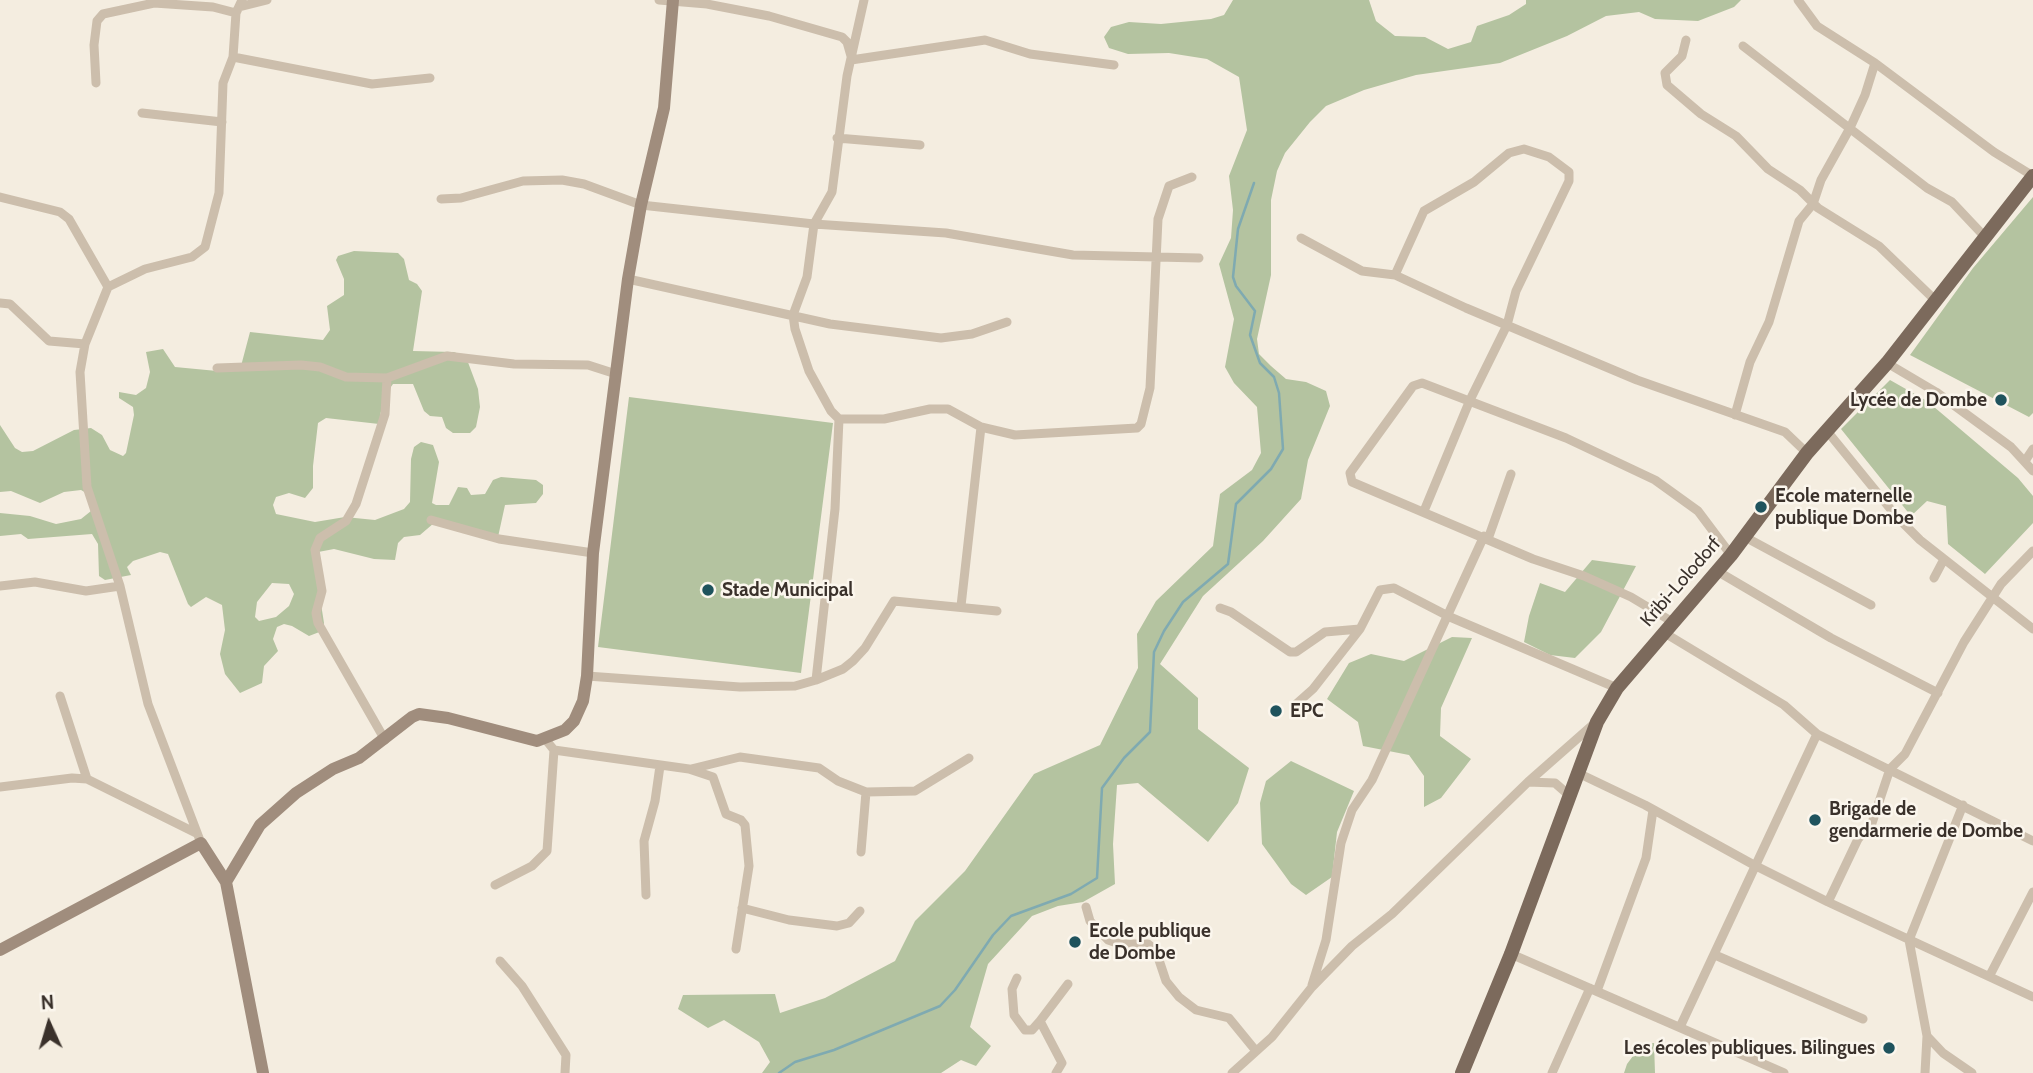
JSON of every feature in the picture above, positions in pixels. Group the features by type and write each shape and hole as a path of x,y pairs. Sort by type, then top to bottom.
{"main road":[{"name":"Kribi-Lolodorf","path":"1462,1073 1511,954 1597,722 1617,688 1667,626 1731,555 1808,453 1887,363 2033,176"}],"street":[{"path":"96,83 94,46 97,21 103,14 154,3 239,7 267,0"},
{"path":"659,0 707,4 769,16 842,37 847,42 851,59"},
{"path":"864,0 837,138 832,192 814,224 807,277 793,315 809,371 831,411 839,419 884,419 930,409 948,409 981,427 1015,435 1137,428 1141,424 1150,388 1154,257 1165,191 1172,184 1192,177"},
{"path":"1798,0 1817,26 1875,63 1994,152 2033,176"},
{"path":"495,885 531,866 547,851 550,745 574,721 583,701 587,676 593,553 628,279 641,205 664,108 673,1"},
{"path":"239,7 233,57 223,83 219,193 205,247 192,257 138,272 108,287 85,344 80,372 85,473 120,586 148,704 198,838 226,882 263,1073"},
{"path":"851,59 985,40 1030,54 1114,65"},
{"path":"1686,40 1682,56 1665,74 1667,85 1701,114 1736,136 1768,169 1800,190 1813,204 1879,246 1935,300"},
{"path":"1743,46 1927,188 1952,202 1984,236"},
{"path":"233,57 372,84 430,78"},
{"path":"1735,415 1750,362 1769,322 1799,221 1813,204 1821,180 1850,128 1865,95 1875,63"},
{"path":"142,113 222,122"},
{"path":"837,138 920,145"},
{"path":"1395,275 1424,211 1474,181 1517,149 1549,157 1569,172 1569,181 1516,291 1507,325 1470,400 1424,511"},
{"path":"441,199 461,198 523,181 562,180 584,184 641,205 814,224 946,233 1073,255 1199,258"},
{"path":"0,197 60,212 69,219 108,287"},
{"path":"1301,238 1362,271 1395,275 1637,380 1785,432 1808,453"},
{"path":"628,279 830,324 941,338 972,334 1007,322"},
{"path":"0,303 10,304 49,341 85,344"},
{"path":"217,368 302,365 320,367 346,377 387,378 447,356 514,364 559,362 588,365 616,374"},
{"path":"1887,363 1936,393 2011,446 2033,471"},
{"path":"385,740 318,623 316,613 322,591 316,550 320,538 346,521 356,504 385,414 387,378"},
{"path":"1731,555 1698,511 1655,480 1566,438 1470,400 1418,383 1350,473 1352,482 1533,559 1584,576 1631,597 1667,626 1784,705 1817,734 2033,842"},
{"path":"816,680 835,509 839,419"},
{"path":"961,606 981,427"},
{"path":"1827,431 1897,517 1943,561 2033,629"},
{"path":"2025,461 2033,449"},
{"path":"1312,987 1326,940 1341,843 1352,810 1372,780 1450,617 1486,538 1511,474"},
{"path":"431,520 491,538 593,553"},
{"path":"1745,537 1871,605"},
{"path":"1828,902 1858,839 1872,823 1890,769 1905,754 1992,597 2033,551"},
{"path":"1934,578 1943,561"},
{"path":"1717,571 1831,638 1938,693"},
{"path":"0,586 35,582 86,591 120,586"},
{"path":"1295,705 1313,689 1360,629 1381,590 1386,588 1394,589 1450,617 1617,688"},
{"path":"587,676 740,687 795,686 844,668 853,661 894,601 997,611"},
{"path":"1220,608 1231,612 1290,652 1302,649 1325,632 1360,629"},
{"path":"60,696 87,779"},
{"path":"226,882 260,825 296,793 385,740 419,714 550,745 689,769 713,777 726,814 741,820 745,825 749,866 737,949"},
{"path":"1232,1073 1272,1037 1312,987 1352,946 1441,868 1528,782 1597,722"},
{"path":"1680,1027 1817,734"},
{"path":"689,769 740,757 816,767 838,781 866,792 915,791 969,758"},
{"path":"646,895 644,841 655,801 660,766"},
{"path":"1578,773 1828,902 2033,997"},
{"path":"0,787 72,778 87,779 198,838"},
{"path":"1528,782 1555,783 1570,796"},
{"path":"861,852 866,792"},
{"path":"1925,1073 1927,1035 1909,940 1963,805"},
{"path":"1552,1073 1593,989 1646,858 1653,810"},
{"path":"0,950 198,838"},
{"path":"1990,975 2033,892"},
{"path":"1086,907 1090,921 1108,940 1120,944 1148,944 1157,951 1166,981 1179,997 1196,1010 1228,1018 1256,1051"},
{"path":"742,908 789,920 837,926 849,923 860,911"},
{"path":"1511,954 1784,1073"},
{"path":"1715,955 1863,1019"},
{"path":"500,961 522,986 566,1055 565,1073"},
{"path":"1017,978 1012,989 1014,1014 1025,1030 1032,1030 1068,984"},
{"path":"1040,1021 1062,1063 1056,1073"},
{"path":"1927,1035 1943,1053 1972,1073"}],"green space":[{"path":"1233,0 1369,0 1376,21 1395,36 1425,37 1448,49 1471,42 1477,26 1509,15 1526,4 1526,0 1741,0 1734,7 1698,21 1655,19 1639,12 1606,16 1567,36 1500,63 1416,75 1364,90 1326,106 1310,122 1285,153 1277,171 1271,200 1271,275 1257,339 1259,354 1271,366 1286,379 1306,382 1326,391 1330,406 1308,460 1301,499 1263,541 1203,596 1160,664 1198,698 1198,729 1249,768 1238,803 1208,842 1138,783 1117,785 1113,844 1115,884 1083,902 1058,906 1032,916 988,964 970,1027 991,1046 976,1066 961,1060 941,1073 762,1073 770,1062 759,1042 724,1020 708,1028 678,1009 683,995 775,994 780,1013 825,998 895,961 915,921 965,871 1034,774 1100,745 1138,668 1137,634 1156,601 1213,546 1220,494 1252,470 1261,453 1257,407 1234,383 1225,367 1234,319 1219,264 1231,238 1233,210 1229,176 1247,130 1239,77 1207,59 1169,53 1128,54 1109,48 1104,37 1111,27 1129,22 1161,24 1211,19 1224,15"},
{"path":"2033,197 2033,413 2029,417 1910,355 1973,268"},
{"path":"354,251 398,253 404,259 409,280 417,284 422,291 413,351 454,352 466,357 478,389 480,407 476,427 470,433 453,433 446,428 442,417 430,416 424,411 413,384 393,384 383,398 379,424 326,418 318,423 313,488 305,498 289,493 276,497 273,505 276,514 315,522 345,517 375,520 404,509 410,502 411,459 414,447 421,442 433,445 439,462 432,503 436,505 449,505 458,487 467,488 471,495 485,494 493,480 501,477 536,480 543,485 543,494 536,503 505,505 498,537 434,523 420,535 404,537 398,543 395,560 374,559 334,549 313,553 324,623 322,631 309,636 292,626 284,624 277,627 273,639 278,651 264,666 262,683 240,693 225,674 220,654 225,630 222,605 206,597 191,607 168,554 160,552 133,561 127,567 131,575 105,580 99,576 98,544 92,534 28,539 21,534 0,536 0,513 30,516 56,524 81,519 91,511 88,494 81,490 64,492 40,503 11,491 0,492 0,425 15,448 22,452 33,451 74,430 91,428 102,435 110,450 123,456 126,453 134,415 133,407 119,398 119,392 136,395 146,388 150,372 146,352 163,349 175,367 217,371 241,366 250,332 323,340 330,330 327,306 344,295 344,279 336,260 338,256","holes":["272,583 289,584 294,594 289,606 276,617 259,621 255,617 257,602"]},
{"path":"1890,380 1927,401 2018,478 2033,496 2033,523 1985,574 1948,544 1946,506 1927,501 1911,516 1841,429"},
{"name":"Stade Municipal","path":"629,397 833,423 801,673 598,647"},
{"path":"1592,560 1636,566 1601,632 1575,658 1550,655 1524,642 1540,583 1565,592"},
{"path":"1452,637 1472,638 1441,708 1440,736 1471,759 1441,798 1424,807 1424,776 1409,755 1363,746 1358,722 1327,699 1349,663 1371,654 1404,661"},
{"path":"1291,761 1354,791 1337,832 1332,877 1306,895 1291,884 1262,844 1260,803 1266,781"},
{"path":"1654,1043 1655,1073 1624,1073 1627,1064 1642,1044"}],"waterway":[{"path":"779,1073 795,1062 834,1050 940,1006 955,990 993,935 1011,916 1071,894 1097,878 1102,788 1124,758 1150,732 1154,652 1183,602 1228,564 1236,504 1271,469 1283,449 1279,393 1274,377 1260,363 1250,335 1255,311 1236,286 1233,277 1238,229 1254,183"}],"place":[{"name":"Lycée de Dombe","path":"2001,400"},
{"name":"Ecole maternelle publique Dombe","path":"1761,507"},
{"name":"Stade Municipal","path":"708,590"},
{"name":"EPC","path":"1276,711"},
{"name":"Brigade de gendarmerie de Dombe","path":"1815,820"},
{"name":"Ecole publique de Dombe","path":"1075,942"},
{"name":"Les écoles publiques. Bilingues","path":"1889,1048"}]}
